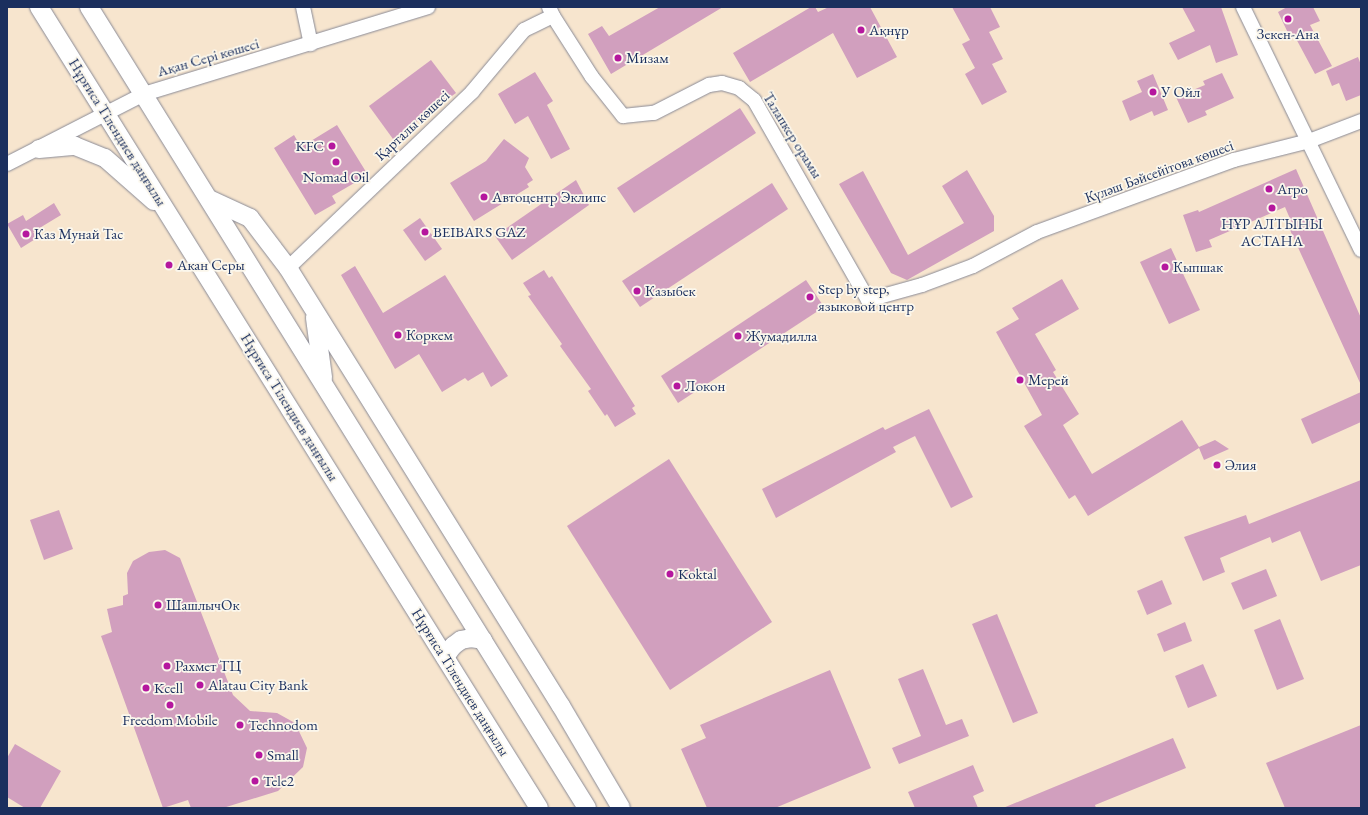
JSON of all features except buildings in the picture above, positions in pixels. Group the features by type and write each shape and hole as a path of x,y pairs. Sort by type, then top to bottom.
{"main road":[{"name":"Нұрғиса Тілендиев даңғылы","path":"39,7 171,216 539,808"},
{"path":"88,7 211,200 587,808"},
{"path":"39,149 75,146 105,158 171,216"},
{"path":"211,200 250,218 288,268 561,706 621,808"},
{"path":"313,309 324,384"},
{"path":"445,657 453,646 461,640 471,638 483,640"}],"street":[{"path":"303,7 311,44"},
{"name":"Ақан Сері көшесі","path":"7,164 39,149 105,112 144,94 428,7"},
{"path":"1243,7 1361,250"},
{"name":"Талапкер орамы","path":"551,12 592,77 623,116 654,113 709,84 722,83 739,88 754,100 868,300 922,284 973,266"},
{"name":"Қарталы көшесі","path":"288,268 472,92 524,30 551,12"},
{"name":"Күләш Бәйсейітова көшесі","path":"973,266 1037,232 1234,160 1308,141 1361,121"}],"place":[{"name":"Зекен-Ана","path":"1288,19"},
{"name":"Ақнұр","path":"861,30"},
{"name":"Мизам","path":"618,58"},
{"name":"У Ойл","path":"1153,92"},
{"name":"KFC","path":"332,146"},
{"name":"Nomad Oil","path":"336,162"},
{"name":"Агро","path":"1269,189"},
{"name":"Автоцентр Эклипс","path":"484,197"},
{"name":"НҰР АЛТЫНЫ АСТАНА","path":"1272,208"},
{"name":"BEIBARS GAZ","path":"425,232"},
{"name":"Каз Мунай Тас","path":"26,234"},
{"name":"Акан Серы","path":"169,265"},
{"name":"Кыпшак","path":"1165,267"},
{"name":"Казыбек","path":"637,291"},
{"name":"Step by step, языковой центр","path":"810,297"},
{"name":"Коркем","path":"398,335"},
{"name":"Жумадилла","path":"738,336"},
{"name":"Мерей","path":"1020,380"},
{"name":"Локон","path":"677,386"},
{"name":"Әлия","path":"1217,465"},
{"name":"Koktal","path":"670,574"},
{"name":"ШашлычОк","path":"158,605"},
{"name":"Рахмет ТЦ","path":"167,666"},
{"name":"Alatau City Bank","path":"200,685"},
{"name":"Kcell","path":"146,688"},
{"name":"Freedom Mobile","path":"170,705"},
{"name":"Technodom","path":"240,725"},
{"name":"Small","path":"259,755"},
{"name":"Tele2","path":"255,781"}]}
